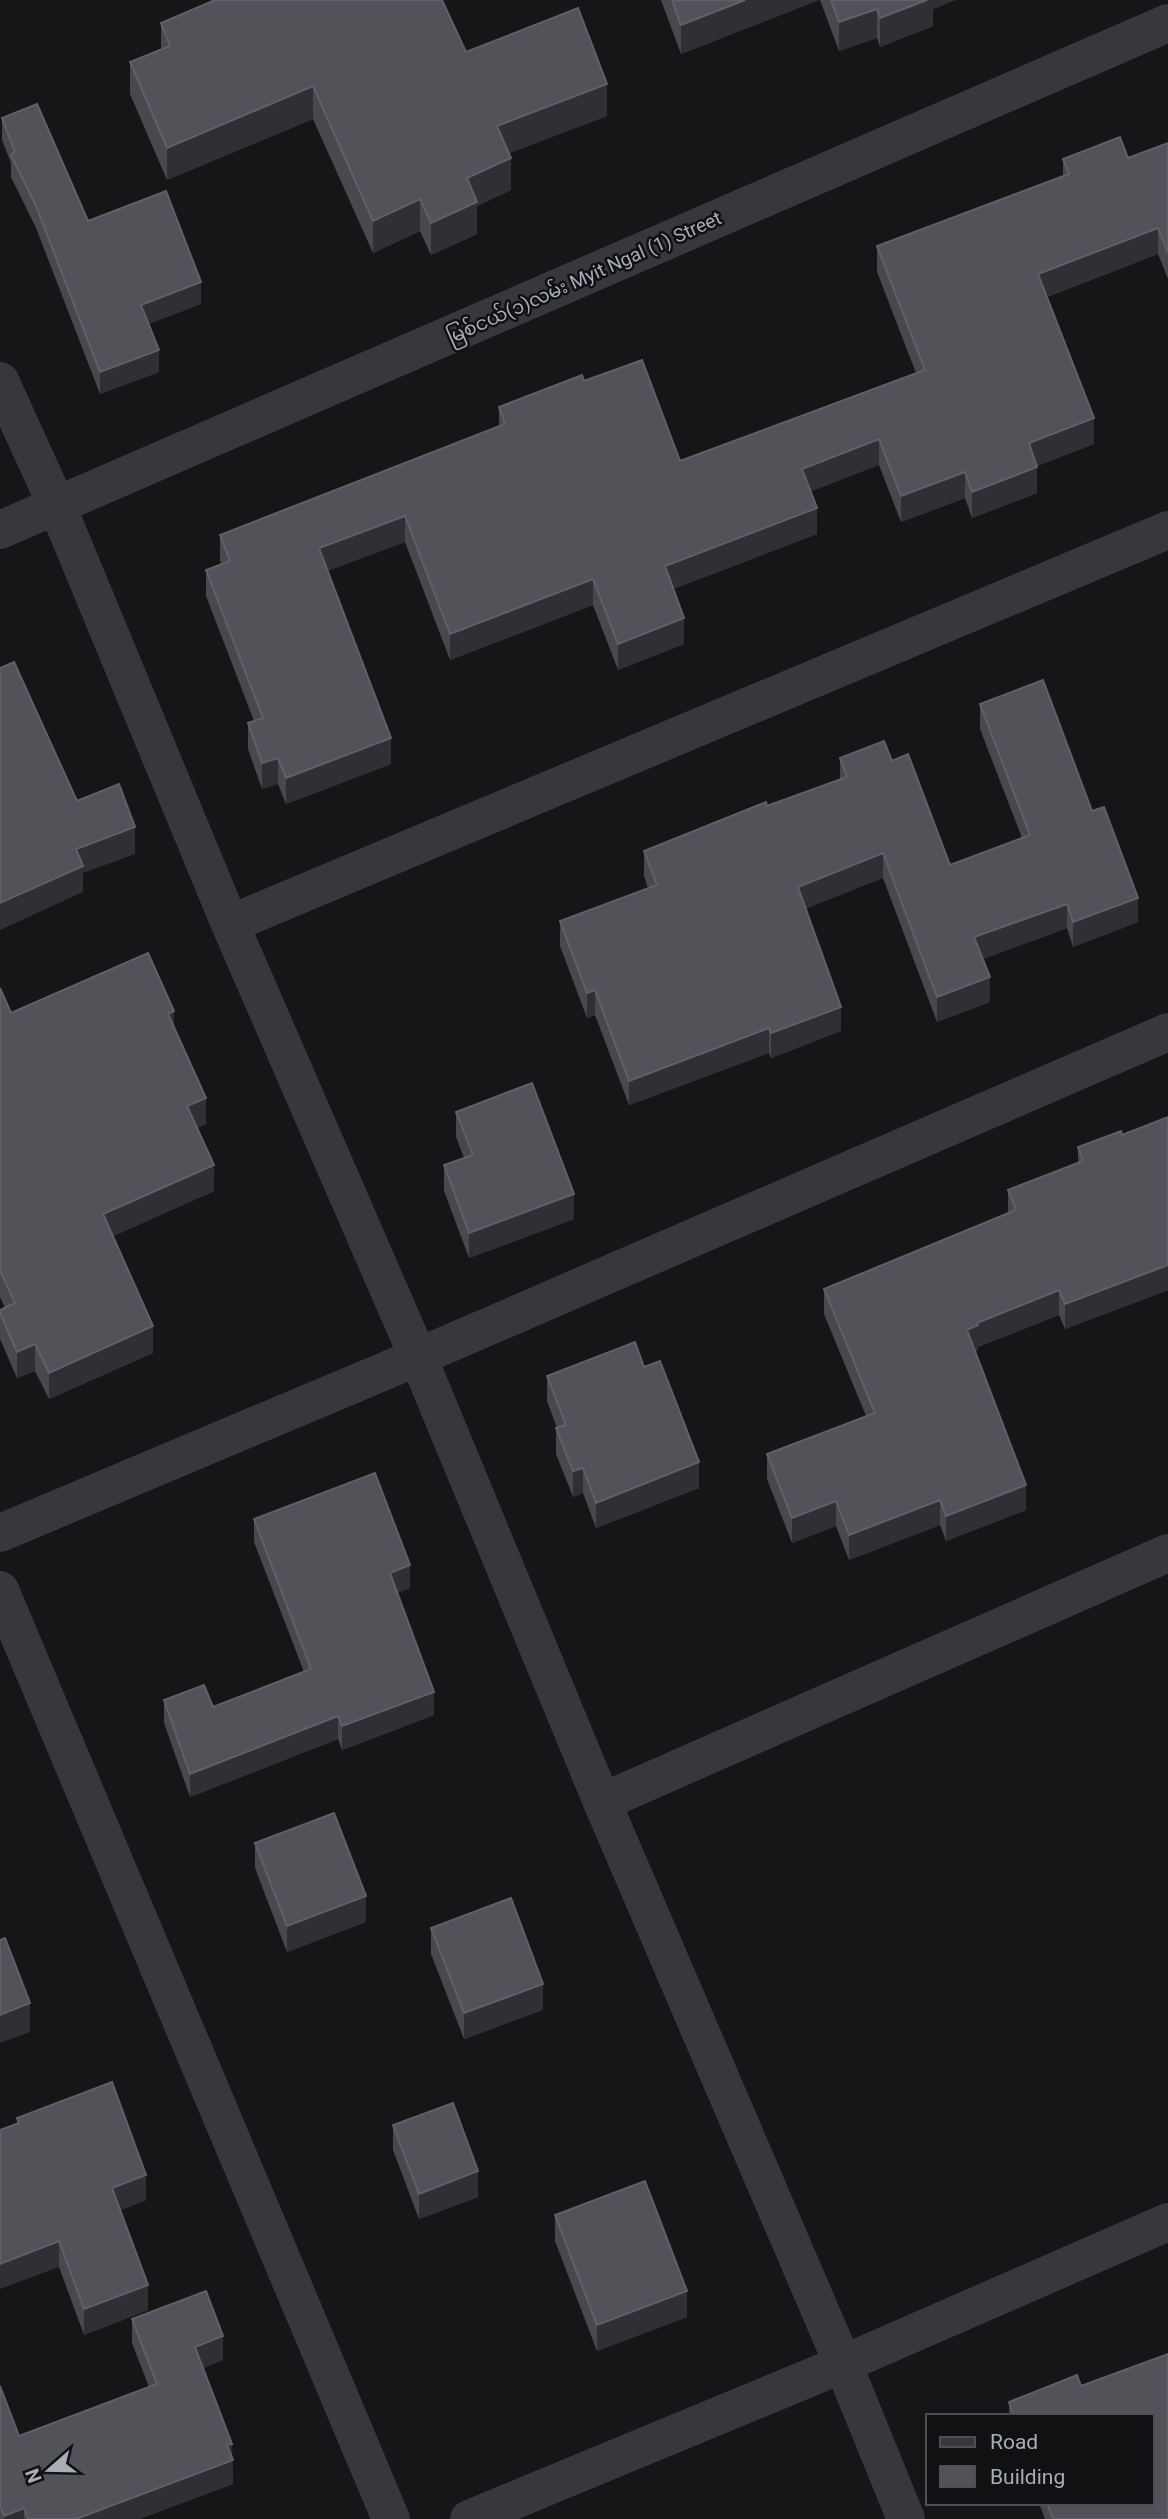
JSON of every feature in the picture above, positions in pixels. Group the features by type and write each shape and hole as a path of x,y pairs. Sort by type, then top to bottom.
{"street":[{"name":"မြစ်ငယ်(၁)လမ်း Myit Ngal (1) Street","path":"0,530 1168,23"},
{"path":"0,381 57,506 230,924 418,1357 602,1802 843,2364 905,2519"},
{"path":"230,924 1168,530"},
{"path":"0,1533 418,1357 1168,1032"},
{"path":"602,1802 1168,1553"},
{"path":"0,1590 391,2519"},
{"path":"468,2519 843,2364 1168,2222"}],"building":[{"path":"215,0 442,0 466,52 578,8 607,84 497,126 511,158 467,178 477,202 431,223 420,199 373,221 313,86 167,148 130,62 170,46 161,23"},
{"path":"672,0 745,0 681,25"},
{"path":"831,0 927,0 880,18 877,9 839,22"},
{"path":"37,104 88,221 166,191 201,282 141,305 159,350 100,372 36,206 11,155 15,152 2,118"},
{"path":"1120,137 1128,158 1168,143 1168,253 1158,228 1038,274 1094,418 1029,443 1037,467 972,492 965,472 901,496 879,439 802,469 817,508 665,566 684,618 618,644 593,579 450,634 405,516 319,548 391,738 286,778 278,758 262,763 248,723 263,718 206,570 230,561 220,535 505,424 499,407 582,375 584,381 642,360 680,461 925,370 877,246 1069,174 1063,159"},
{"path":"14,662 77,801 119,784 135,827 76,849 83,866 0,903 0,668"},
{"path":"1043,680 1092,811 1104,807 1138,898 1073,922 1067,904 974,937 990,977 937,997 883,853 798,887 841,1007 771,1033 769,1028 629,1081 595,990 587,993 560,921 657,885 644,851 766,802 767,806 847,777 840,758 884,741 892,761 908,754 950,865 1030,835 980,704"},
{"path":"148,953 174,1011 168,1014 206,1098 187,1106 214,1165 103,1214 153,1326 49,1373 35,1344 17,1352 0,1313 0,1310 15,1303 0,1270 0,988 11,1013"},
{"path":"532,1083 574,1194 469,1233 444,1165 473,1155 456,1112"},
{"path":"1168,1117 1168,1265 1065,1304 1059,1290 977,1323 978,1325 967,1330 1026,1485 946,1516 940,1500 849,1535 836,1501 792,1518 767,1454 875,1413 824,1289 1016,1210 1008,1190 1083,1161 1078,1147 1121,1131 1122,1135"},
{"path":"635,1342 644,1367 660,1361 699,1462 596,1503 583,1468 573,1471 556,1428 566,1425 547,1376"},
{"path":"375,1473 410,1565 390,1573 434,1692 342,1726 338,1716 190,1774 164,1700 204,1685 213,1707 311,1669 254,1519"},
{"path":"334,1813 366,1896 287,1926 255,1843"},
{"path":"511,1898 543,1984 464,2013 431,1928"},
{"path":"5,1938 30,2003 0,2015 0,1940"},
{"path":"112,2082 146,2175 112,2188 148,2285 84,2309 59,2241 0,2264 0,2130 19,2123 17,2118"},
{"path":"453,2103 478,2171 419,2194 393,2125"},
{"path":"645,2181 687,2291 597,2325 555,2215"},
{"path":"206,2291 223,2336 195,2347 232,2444 227,2445 233,2460 76,2519 28,2519 24,2508 4,2516 0,2506 0,2386 19,2436 157,2384 132,2319"},
{"path":"1168,2354 1168,2519 1053,2519 1048,2505 1154,2505 1154,2414 1013,2414 1009,2402 1077,2375 1081,2386"}]}
